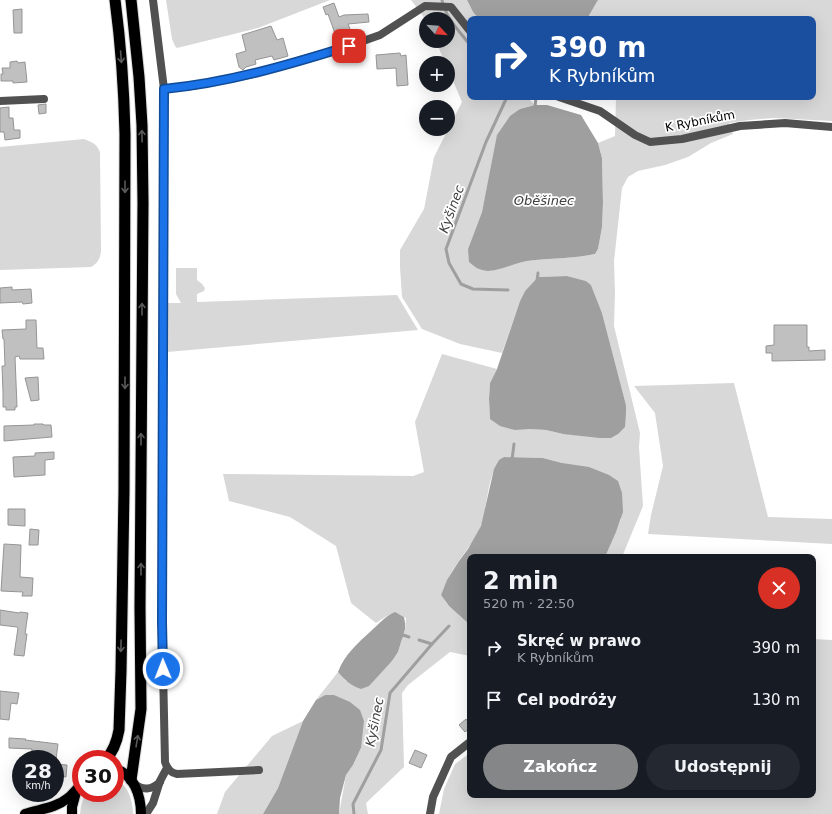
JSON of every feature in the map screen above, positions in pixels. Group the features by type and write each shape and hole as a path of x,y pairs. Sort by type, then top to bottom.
{"highway":[{"path":"113,750 117,739 118,730 121,671 124,491 125,134 120,35 115,0"},
{"path":"132,0 140,83 143,202 140,608 142,691 140,726 132,782"}],"main road":[{"path":"124,774 132,782 138,793 142,814"},
{"path":"25,814 59,804 72,794"},
{"path":"72,814 74,802"}],"street":[{"path":"153,0 164,89 162,622 165,762 167,768 177,774 244,772 259,770"},
{"path":"164,89 192,86 253,74 342,48 380,35 425,6 450,7 467,27"},
{"path":"0,101 44,99"},
{"name":"K Rybníkům","path":"568,100 600,111 635,135 650,142 682,139 740,126 785,123 832,127"},
{"path":"430,814 433,797 451,757 467,744"},
{"path":"146,814 167,768"},
{"path":"132,782 139,787 148,788 153,787 160,781"}],"shaded area":[{"path":"166,0 330,0 258,28 177,48 172,39"},
{"path":"411,0 467,0 476,16 467,16 467,100 530,100 535,105 520,109 487,188 482,212 468,249 490,271 527,261 578,257 595,254 598,249 602,227 603,203 602,158 598,143 615,136 616,100 816,100 816,16 589,16 598,0 832,0 832,121 774,118 729,123 733,134 711,143 688,157 665,165 638,171 628,177 622,188 614,261 614,326 640,433 639,447 643,506 623,554 606,554 621,519 562,463 543,458 504,457 494,470 479,531 458,562 441,595 448,605 467,622 467,655 450,652 408,685 402,693 404,767 366,803 368,814 339,814 346,775 353,765 361,748 325,695 316,700 338,672 346,681 381,672 392,661 398,652 405,629 406,618 397,614 390,614 376,623 351,603 336,546 290,517 229,501 223,474 413,476 424,472 415,422 442,354 497,369 490,383 490,419 529,429 546,430 563,434 626,413 626,405 602,313 591,285 586,281 567,276 538,277 525,291 520,301 502,353 460,344 422,329 402,297 400,250 424,209 434,157 445,136 455,136 455,116 462,102 455,86 455,56 442,56 439,48 455,48 455,12 420,12"},
{"path":"84,139 96,145 100,152 101,251 98,260 91,267 0,270 0,147"},
{"path":"176,268 197,268 197,280 205,288 204,291 197,294 197,302 397,295 418,330 167,352 168,303 181,303 176,294"},
{"path":"734,383 768,517 832,519 832,544 648,534 663,466 655,413 634,386"},
{"path":"816,639 832,640 832,814 439,814 444,789 455,764 467,755 467,798 816,798"},
{"path":"303,721 278,788 263,814 217,814 225,792 272,736"},
{"path":"124,786 131,798 133,814 80,814 82,802 124,802"}],"water":[{"path":"467,0 598,0 589,16 476,16"},
{"name":"Oběšinec","path":"535,105 547,105 581,115 598,143 602,158 603,203 602,227 598,249 595,254 587,256 527,261 492,271 480,269 469,262 468,249 482,212 497,135 510,116 520,109"},
{"path":"567,276 586,281 591,285 602,313 626,405 625,427 611,438 563,434 546,430 515,430 500,426 490,419 490,383 497,369 520,301 525,291 538,277"},
{"path":"504,457 543,458 562,463 589,467 609,475 618,481 622,493 623,512 606,554 467,554 467,622 449,606 441,595 447,580 468,549 481,526 494,469 499,460"},
{"path":"395,612 404,617 405,623 405,629 398,652 392,661 369,686 361,689 354,686 338,672 341,666 356,645 385,618"},
{"path":"325,695 334,695 350,702 360,710 364,721 361,748 353,765 346,775 340,798 339,814 263,814 278,788 303,721 316,700"}],"building":[{"path":"334,3 339,17 344,15 368,14 369,22 348,24 352,34 337,39 328,14 326,15 323,7"},
{"path":"22,9 22,33 14,33 13,10"},
{"path":"271,26 277,40 283,38 288,56 274,60 272,56 255,60 256,64 246,67 243,70 239,67 236,54 246,51 242,35"},
{"path":"400,53 401,56 406,55 408,85 397,86 396,68 377,69 376,55"},
{"path":"17,61 18,63 25,62 27,82 13,83 13,81 1,81 1,74 3,74 2,68 10,68 10,62"},
{"path":"46,104 46,113 39,114 38,105"},
{"path":"9,107 9,118 13,118 14,130 20,130 20,138 5,140 4,132 0,132 0,108"},
{"path":"12,287 12,290 31,289 32,303 0,303 0,288"},
{"path":"26,320 36,320 37,348 43,348 44,359 20,359 19,356 15,357 17,407 15,407 15,410 6,410 6,407 3,407 2,366 5,366 4,339 2,330 26,329"},
{"path":"774,325 807,325 807,347 809,347 809,351 825,350 825,360 772,361 772,353 766,353 766,346 774,345"},
{"path":"38,377 39,400 31,401 25,378"},
{"path":"34,424 51,425 52,437 4,441 4,426"},
{"path":"54,452 54,459 45,460 45,475 14,477 13,457 35,456 35,453"},
{"path":"8,509 25,509 25,526 8,525"},
{"path":"30,529 39,530 38,545 29,545"},
{"path":"4,544 21,545 20,577 33,578 32,596 22,596 23,592 1,591"},
{"path":"0,610 28,613 24,656 14,655 18,628 0,625"},
{"path":"0,691 19,693 17,704 11,703 9,720 0,719"},
{"path":"466,719 467,730 465,732 459,725"},
{"path":"9,738 58,744 57,750 9,748"},
{"path":"415,750 427,755 421,768 409,763"},
{"path":"64,765 67,765 66,777 64,777"}],"waterway":[{"name":"Kyšinec","path":"442,0 446,12 467,41"},
{"name":"Kyšinec","path":"506,100 486,142 446,249 449,263 461,284 473,289 508,290"},
{"path":"535,107 536,100"},
{"path":"537,281 538,273"},
{"name":"Kyšinec","path":"512,460 514,444"},
{"name":"Kyšinec","path":"354,814 353,804 381,750 390,693 449,626"},
{"path":"400,638 403,635 409,637"},
{"path":"419,640 432,644"}],"route":[{"path":"163,669 164,89 192,86 253,74 349,46"}]}
